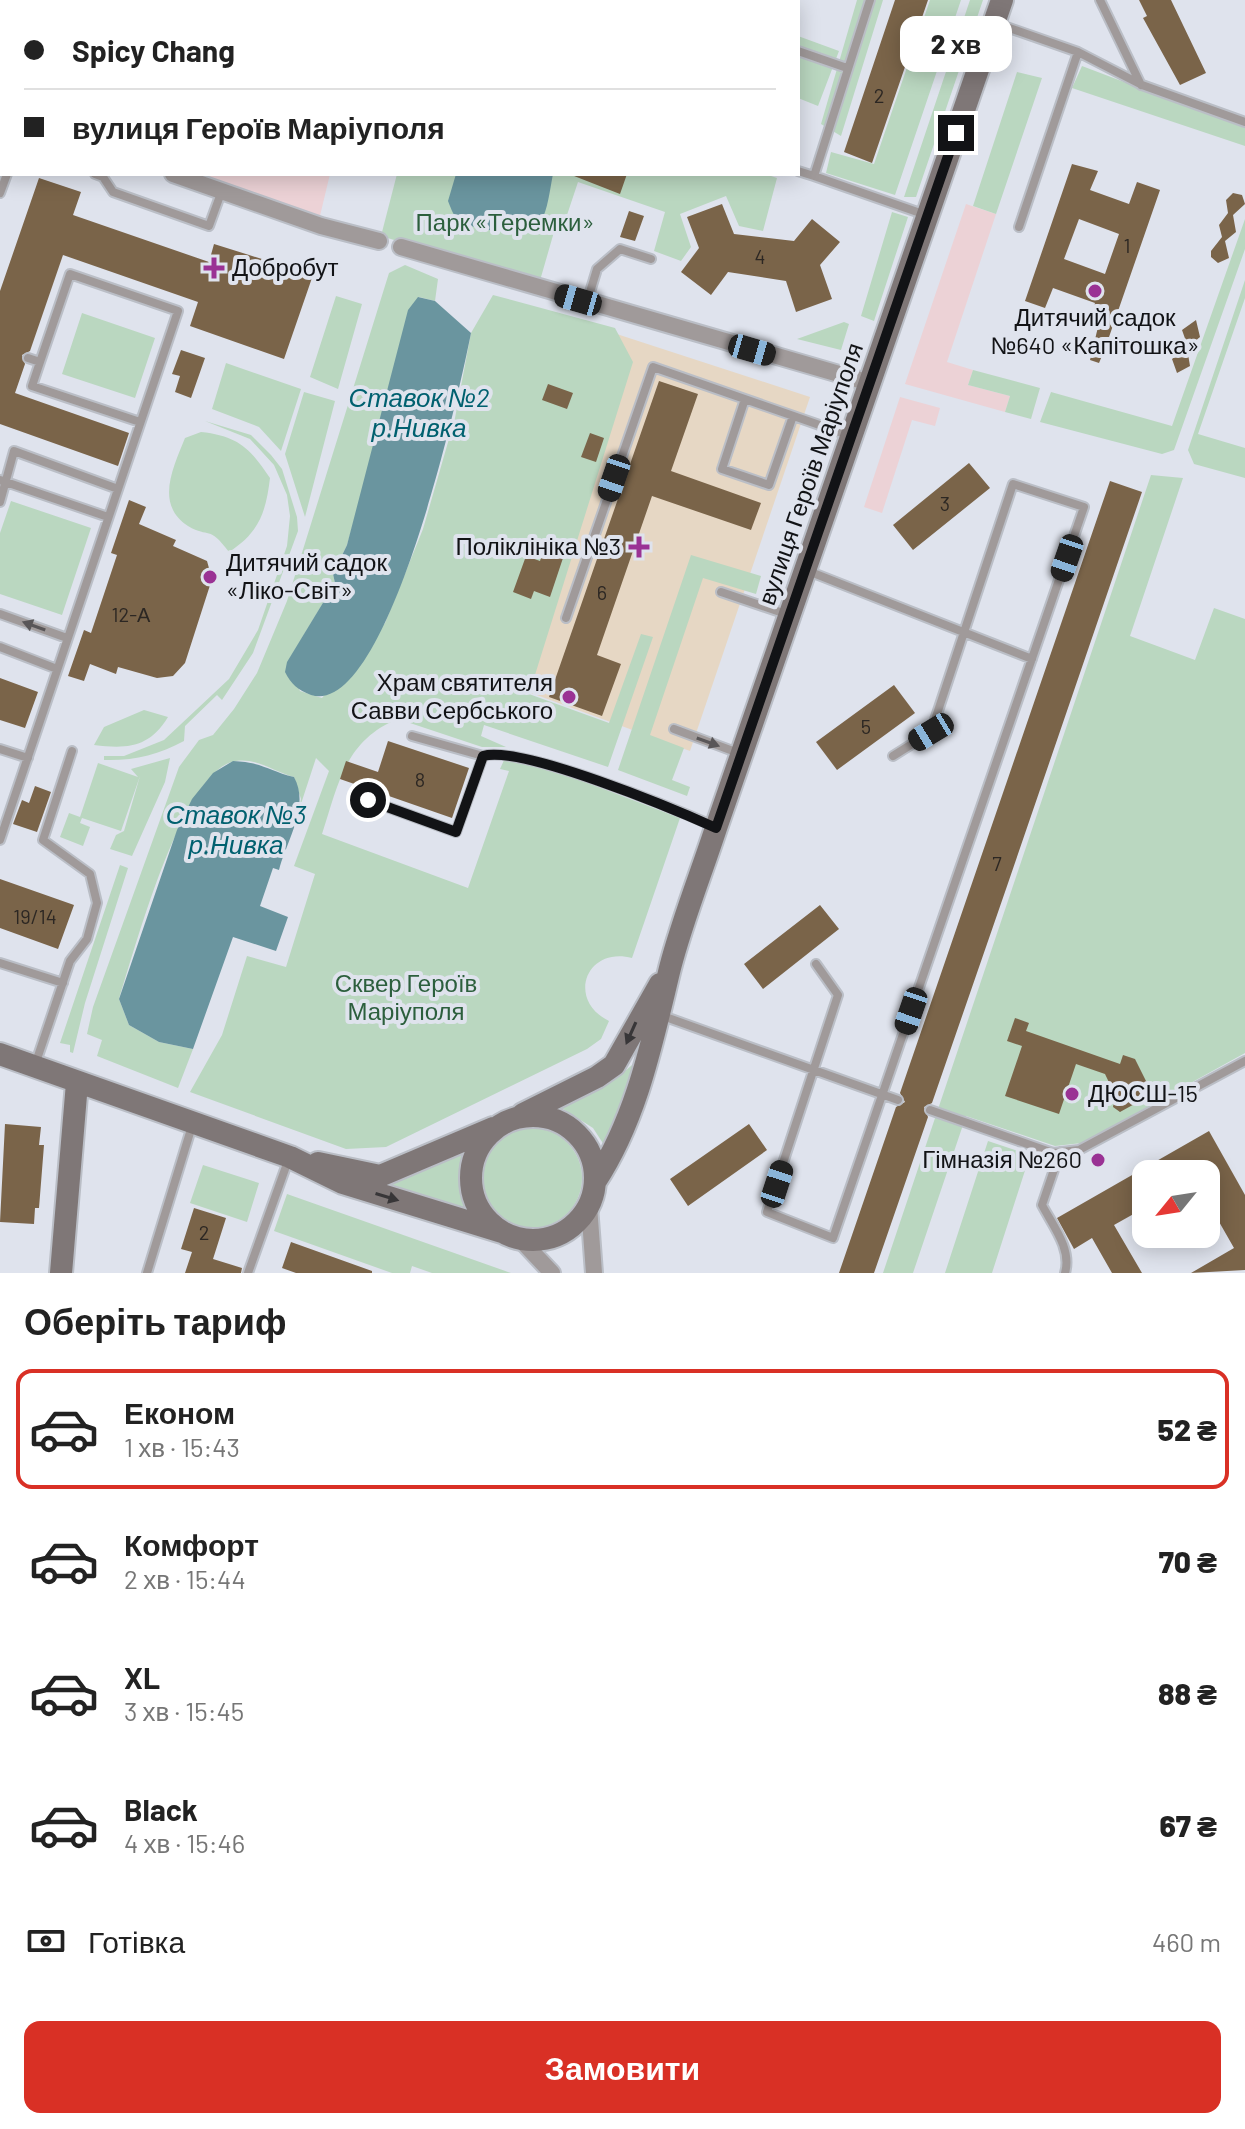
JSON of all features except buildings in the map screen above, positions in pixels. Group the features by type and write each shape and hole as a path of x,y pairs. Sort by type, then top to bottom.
{"street":[{"name":"вулиця Героїв Маріуполя","path":"595,1182 623,1134 671,966 716,828 1002,0"},
{"path":"178,176 221,193 379,241"},
{"path":"401,247 870,383"},
{"name":"вулиця Героїв Маріуполя","path":"290,1157 380,1176 507,1122 597,1077 614,1065 671,966"},
{"path":"0,1054 290,1157 343,1183 511,1235 552,1237 567,1230 589,1206"},
{"path":"61,1273 77,1083"},
{"path":"552,1273 511,1235 486,1218 475,1200 471,1178 480,1148 507,1122 541,1117 574,1132 593,1164 595,1182 589,1206 594,1273"}],"lane":[{"path":"814,176 870,0"},
{"path":"1100,0 1142,85"},
{"path":"994,23 1078,52 1142,85 1245,121"},
{"path":"800,52 847,68"},
{"path":"1019,227 1078,52"},
{"path":"800,172 927,215"},
{"path":"100,176 113,192 209,226 221,193"},
{"path":"587,302 597,269 620,249 651,259"},
{"path":"0,840 178,311 70,274 32,386 140,422"},
{"path":"28,358 40,362"},
{"path":"566,618 653,367 852,437"},
{"path":"745,399 722,469 769,485 793,416"},
{"path":"0,502 3,481 14,451 118,489"},
{"path":"3,481 108,517"},
{"path":"816,964 838,995 767,1212 833,1238 1084,507 1013,484 931,732 893,756"},
{"path":"807,570 1032,659"},
{"path":"721,592 791,615"},
{"path":"0,614 67,638"},
{"path":"0,647 57,669"},
{"path":"674,729 742,754"},
{"path":"412,736 483,756 505,754 538,762 716,828"},
{"path":"0,749 28,758"},
{"path":"35,1066 70,961 87,939 97,903 90,874 43,840 72,751"},
{"path":"368,800 456,832 483,756"},
{"path":"0,963 63,983"},
{"path":"659,1015 898,1100"},
{"path":"930,1110 1060,1152 1079,1150 1245,1061"},
{"path":"147,1273 193,1121"},
{"path":"1060,1152 1042,1205 1063,1245 1068,1262 1065,1273"},
{"path":"248,1273 290,1157"}],"shaded area":[{"path":"193,176 330,176 319,220"},
{"path":"966,204 996,214 947,362 973,370 968,385 1010,396 1005,412 905,384"},
{"name":"Поліклініка №3","path":"586,324 810,397 690,751 482,675"},
{"path":"900,397 940,408 935,426 912,420 882,513 864,507"}],"green space":[{"path":"857,0 883,0 841,136 821,124"},
{"path":"930,0 961,0 895,195 826,173 831,152 874,164"},
{"path":"970,0 983,0 916,197 904,197"},
{"path":"800,37 839,51 818,106 800,99"},
{"path":"1082,66 1245,128 1245,146 1072,88"},
{"path":"1017,72 1042,78 996,214 973,206"},
{"name":"Парк «Теремки»","path":"396,176 777,178 763,231 739,226 726,196 680,214 691,247 681,261 654,251 665,212 578,182 563,227 556,225 539,284 381,236"},
{"path":"892,212 908,217 874,321 861,316"},
{"path":"1245,219 1245,249 1174,450 1162,454 1040,422 1051,392 1172,426"},
{"name":"Сквер Героїв Маріуполя","path":"405,265 438,279 435,301 419,297 347,545 333,574 335,583 287,663 300,691 322,698 385,623 423,529 455,418 471,333 493,295 615,328 633,362 529,694 609,723 641,634 653,637 608,767 484,725 481,736 506,747 482,747 398,719 380,728 355,752 339,782 322,834 468,888 509,771 500,769 505,758 580,780 680,818 632,958 616,956 603,960 593,967 587,977 585,989 588,1001 596,1012 609,1021 601,1039 587,1049 386,1147 346,1149 190,1092 222,1035 247,956 286,967 315,874 294,866 329,771 316,758 299,810 301,799 294,777 259,763 244,761 236,761 216,771 197,794 163,865 119,999 129,1025 159,1042 193,1049 178,1088 97,1056 102,1040 87,1034 93,1007 179,767 199,740 213,735 234,709 257,673 287,601 389,273"},
{"path":"1245,280 1245,298 1198,434 1245,448 1245,478 1194,464 1188,450"},
{"path":"336,296 362,304 338,389 310,377"},
{"path":"82,313 155,338 135,398 62,374"},
{"path":"844,322 849,324 841,350 797,339"},
{"path":"226,363 301,389 281,451 259,427 212,409"},
{"path":"973,370 1040,388 1031,419 1005,412 1010,396 968,385"},
{"path":"304,392 335,401 305,517 285,454"},
{"path":"205,421 251,435 271,455 282,469 297,517 298,531 253,653 222,700 217,695 185,726 184,741 145,756 104,760 104,756 124,756 164,740 229,679 258,630 287,546 290,516 287,495 274,465 250,439"},
{"path":"201,432 225,437 242,445 270,478 259,521 248,537 229,552 213,535 195,530 178,517 169,496 172,472 185,438"},
{"path":"1151,475 1183,478 1130,636 1195,660 1214,608 1245,619 1245,1053 1082,1143 1055,1146 966,1116 913,1273 883,1273"},
{"path":"11,501 91,528 62,615 0,594 0,533"},
{"path":"691,555 761,576 756,594 703,578 650,735 684,748 672,780 690,787 687,796 618,770"},
{"path":"144,710 168,717 145,741 117,747 94,745 104,727"},
{"path":"170,758 165,782 132,856 110,849 116,835 124,831 140,776 121,831 82,818 80,823 90,827 83,846 60,837 69,813 80,817 98,763 138,777 131,769"},
{"path":"120,865 128,868 85,1003 73,1053 70,1052 70,1045 60,1043"},
{"path":"638,1060 608,1151 593,1128 560,1107 619,1076"},
{"path":"532,1128 551,1132 567,1143 578,1159 582,1178 578,1197 567,1213 551,1224 532,1228 513,1224 497,1213 486,1197 482,1178 486,1159 497,1143 513,1132"},
{"path":"988,1141 1030,1155 992,1273 945,1273"},
{"path":"466,1152 461,1184 468,1217 379,1187"},
{"path":"203,1165 259,1183 247,1222 190,1203"},
{"path":"287,1194 511,1273 432,1273 412,1266 410,1273 392,1273 274,1231"}],"water":[{"path":"455,176 553,176 543,218 534,228 498,231 463,223 456,218 448,201"},
{"name":"Ставок №2 р.Нивка","path":"418,297 435,301 471,333 436,478 393,606 367,656 340,689 311,695 290,680 285,672 287,662 335,583 333,574 347,545 408,310"},
{"name":"Ставок №3 р.Нивка","path":"233,761 258,765 294,777 298,788 300,800 296,823 279,870 273,868 260,906 288,917 276,951 233,937 193,1049 159,1042 129,1025 119,999 177,830 192,799 213,773"}],"place":[{"name":"Добробут","path":"214,268"},
{"name":"Дитячий садок №640 «Капітошка»","path":"1095,291"},
{"name":"Поліклініка №3","path":"639,547"},
{"name":"Дитячий садок «Ліко-Світ»","path":"210,577"},
{"name":"Храм святителя Савви Сербського","path":"569,697"},
{"name":"ДЮСШ-15","path":"1072,1094"},
{"name":"Гімназія №260","path":"1098,1160"}],"route":[{"path":"368,800 456,832 483,756 505,754 538,762 716,828 956,133"}]}
